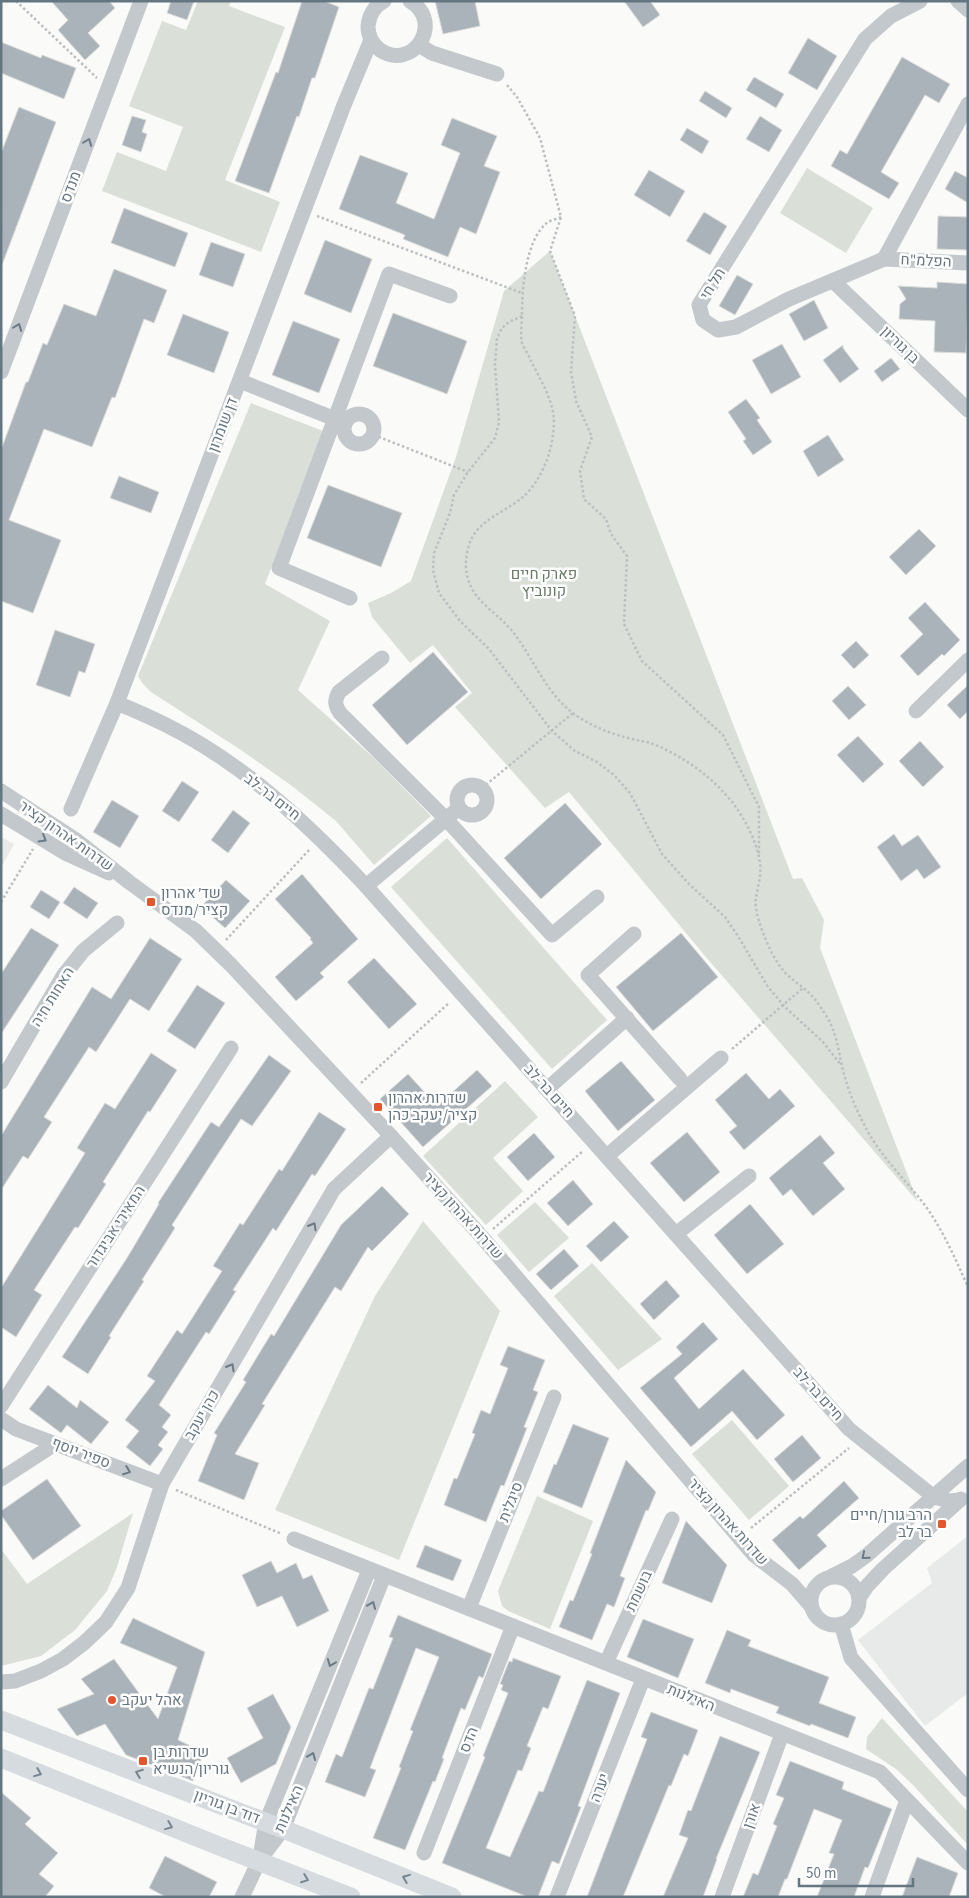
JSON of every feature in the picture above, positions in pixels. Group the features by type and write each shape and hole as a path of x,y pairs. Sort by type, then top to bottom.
{"main road":[{"name":"דוד בן גוריון","path":"1,1720 274,1825 452,1897"},
{"path":"1,1758 351,1897"}],"street":[{"name":"מנדס","path":"1,372 141,1"},
{"path":"384,1 372,11 368,20 368,30 371,40 377,47 384,53 393,55 403,55 412,51 424,37 425,19 421,11 410,1"},
{"name":"תל חי","path":"884,259 789,299 736,327 718,330 703,320 700,305 865,39 891,16 920,1"},
{"path":"958,1 968,10"},
{"name":"דן שומרון","path":"71,809 117,703 371,40"},
{"path":"419,45 432,53 496,74"},
{"path":"884,259 968,104"},
{"name":"הפלמ\"ח","path":"884,259 968,264"},
{"path":"350,598 279,568 340,421 390,274 450,296"},
{"name":"בן גוריון","path":"833,281 968,410"},
{"path":"240,381 340,421 356,414 365,415 372,421 374,435 371,440 363,444 353,444 346,438 340,421"},
{"path":"382,658 339,692 336,698 336,706 349,722 446,819 552,935 597,897"},
{"path":"916,711 968,660"},
{"name":"חיים בר-לב","path":"117,703 167,725 205,747 276,797 320,838 366,886 860,1439 934,1497"},
{"path":"473,784 482,788 487,796 484,810 471,815 466,814 459,808 456,799 460,790 473,784"},
{"name":"שדרות אהרון קציר","path":"1,791 76,840 196,931 216,950 391,1136 482,1237 754,1555 792,1584 811,1606"},
{"path":"366,886 459,808"},
{"name":"שדרות אהרון קציר","path":"1,814 67,854 129,882"},
{"name":"האחות חיה","path":"1,1082 63,976 83,952 117,923"},
{"path":"634,934 588,974 680,1079"},
{"path":"547,1089 627,1018"},
{"name":"המאירי אביגדור","path":"1,1406 231,1048"},
{"path":"607,1156 721,1058"},
{"name":"כהן יעקב","path":"8,1682 41,1671 63,1659 84,1643 106,1622 128,1588 162,1484 334,1189 391,1136"},
{"path":"676,1234 750,1176"},
{"name":"סיגלית","path":"469,1608 554,1397"},
{"name":"ספיר יוסף","path":"1,1419 16,1429 162,1484"},
{"path":"1,1479 55,1444"},
{"path":"964,1497 866,1586 859,1598 855,1615 849,1621 834,1625 819,1620 811,1606 810,1598 818,1583 852,1566 968,1466"},
{"path":"934,1497 949,1501 964,1497"},
{"name":"בושמת","path":"606,1663 672,1519"},
{"name":"האילנות","path":"294,1539 880,1772 968,1863"},
{"name":"האילנות","path":"274,1825 369,1570"},
{"name":"שדרות אהרון קציר","path":"775,1572 799,1579 828,1577"},
{"name":"האילנות","path":"242,1897 384,1576"},
{"path":"828,1577 840,1577 853,1584 859,1598"},
{"path":"841,1624 851,1658 968,1790"},
{"name":"הדס","path":"424,1853 513,1626"},
{"name":"יערה","path":"558,1897 643,1679"},
{"name":"אורן","path":"722,1897 782,1734"},
{"path":"872,1897 907,1800"}],"path":[{"path":"16,1 107,87"},
{"path":"496,74 517,97 540,138 561,218 550,251 575,316 571,372 576,401 592,437 580,471 584,499 606,519 611,534 627,556 624,624 642,661 723,735 759,807 760,875 755,903 758,920 782,969 817,1001 830,1022 846,1082 872,1140 938,1224 968,1287"},
{"path":"304,211 522,294"},
{"path":"561,218 548,222 537,237 528,258 522,294 522,342 549,397 554,422 550,456 527,494 484,523 476,531 469,542 466,558 468,582 482,602 504,621 518,638 544,680 558,699 573,713 599,730 657,745 694,765 730,800 738,811 746,824 759,859"},
{"path":"522,316 509,322 502,328 496,338 495,365 499,422 495,438 468,472 454,495 450,513 434,553 433,570 439,593 460,622 489,649 552,731 574,751 597,762 614,775 630,794 662,854 689,884 725,918 738,936 768,988 783,1005 823,1042 843,1067"},
{"path":"374,435 468,472"},
{"path":"482,788 573,713"},
{"path":"1,902 40,837"},
{"path":"216,950 320,838"},
{"path":"735,1046 803,988"},
{"path":"350,1092 461,992"},
{"path":"482,1237 594,1142"},
{"path":"740,1537 860,1439"},
{"path":"162,1484 294,1539"}],"shaded area":[{"path":"1,837 14,844 1,868"},
{"path":"968,1536 968,1693 925,1726 858,1640 932,1583 927,1568"}],"green space":[{"path":"198,1 231,1 229,6 285,27 225,180 280,202 261,252 102,191 117,152 166,171 183,127 129,106 162,21 186,30"},
{"path":"807,168 873,208 846,253 780,213"},
{"name":"פארק חיים קונוביץ","path":"550,251 793,879 802,878 824,920 820,948 918,1202 705,956 569,792 545,808 455,707 472,693 433,645 410,663 372,617 368,603 391,593 411,581 456,457 504,291"},
{"path":"251,403 323,431 265,584 330,621 298,690 375,759 431,816 374,865 336,821 292,786 241,750 151,692 138,676"},
{"path":"447,838 607,1020 552,1069 391,887"},
{"path":"505,1081 538,1117 493,1158 523,1191 486,1225 423,1156"},
{"path":"535,1202 569,1238 529,1272 497,1235"},
{"path":"423,1221 500,1311 399,1560 275,1510 375,1296"},
{"path":"592,1263 662,1339 618,1370 554,1296"},
{"path":"732,1420 789,1486 749,1520 692,1454"},
{"path":"537,1496 593,1521 550,1629 508,1611 502,1606 498,1591"},
{"path":"133,1513 117,1567 107,1591 75,1630 41,1656 1,1666 1,1549 27,1584"},
{"path":"882,1718 968,1812 968,1845 896,1769 866,1749 867,1737"}],"building":[{"path":"51,1 109,1 115,8 88,33 100,46 85,60 58,30 68,20"},
{"path":"171,1 194,1 187,20 167,13"},
{"path":"302,1 324,1 339,7 315,78 312,78 269,193 235,181 276,72 278,73"},
{"path":"435,1 475,1 480,26 443,34"},
{"path":"624,1 650,1 660,15 643,27"},
{"path":"808,38 837,56 817,90 788,73"},
{"path":"1,42 41,58 42,55 76,68 64,99 1,73"},
{"path":"902,57 950,84 939,103 925,95 881,172 899,183 889,199 831,166 840,150 847,154"},
{"path":"754,77 784,94 776,108 746,90"},
{"path":"705,91 732,108 726,118 699,101"},
{"path":"19,107 56,122 2,265 1,153"},
{"path":"132,116 146,120 142,132 147,134 141,152 122,145"},
{"path":"760,116 782,130 769,152 746,139"},
{"path":"452,118 497,136 484,166 500,172 476,234 460,227 448,257 403,239 405,235 339,209 360,155 408,173 396,203 434,219 460,153 441,145"},
{"path":"687,128 709,141 702,154 680,140"},
{"path":"649,170 685,191 670,217 634,195"},
{"path":"955,171 968,178 968,203 945,189"},
{"path":"124,208 188,233 175,267 111,243"},
{"path":"704,212 727,226 710,255 686,241"},
{"path":"938,216 968,217 968,250 937,249"},
{"path":"325,240 372,259 351,313 304,294"},
{"path":"211,242 245,254 233,287 199,275"},
{"path":"114,269 167,290 154,323 144,319 115,398 112,397 92,447 44,429 9,520 61,540 33,613 1,601 1,450 26,382 28,382 43,343 47,345 64,304 96,316"},
{"path":"737,275 753,284 735,315 719,306"},
{"path":"937,282 968,284 966,353 934,352 935,321 899,319 900,304 906,299 898,286 937,288"},
{"path":"814,300 828,328 804,341 789,314"},
{"path":"393,313 467,341 447,394 373,366"},
{"path":"183,314 229,332 214,373 167,355"},
{"path":"293,321 340,339 319,393 272,375"},
{"path":"782,344 801,377 771,394 752,360"},
{"path":"843,345 843,348 859,369 840,383 823,360"},
{"path":"891,358 900,369 882,382 874,371"},
{"path":"746,399 760,418 757,420 772,442 753,455 743,441 746,439 728,412"},
{"path":"828,435 844,460 818,477 803,451"},
{"path":"119,476 159,492 151,513 110,498"},
{"path":"328,485 402,513 381,567 307,538"},
{"path":"919,529 936,546 906,575 889,557"},
{"path":"925,602 960,640 944,656 942,654 918,676 900,656 923,634 908,618"},
{"path":"55,630 95,644 85,673 79,671 70,697 36,685"},
{"path":"856,641 869,655 854,669 841,655"},
{"path":"433,652 468,692 407,745 372,705"},
{"path":"968,685 968,711 960,719 947,705"},
{"path":"848,686 866,705 849,720 832,701"},
{"path":"858,736 884,764 863,783 837,755"},
{"path":"920,741 944,767 923,787 899,761"},
{"path":"182,781 199,792 179,822 162,811"},
{"path":"112,800 139,816 120,848 93,832"},
{"path":"565,803 602,844 541,899 504,858"},
{"path":"233,810 250,823 228,853 211,840"},
{"path":"894,834 902,846 918,835 941,867 924,879 917,869 901,881 877,847"},
{"path":"302,874 358,939 320,973 324,977 296,1001 275,977 313,943 311,938 275,899"},
{"path":"226,880 250,901 225,928 201,907"},
{"path":"74,887 98,903 87,919 63,903"},
{"path":"41,890 60,902 49,919 30,907"},
{"path":"31,928 59,945 1,1034 1,974"},
{"path":"681,933 718,977 653,1031 616,987"},
{"path":"150,938 182,959 149,1011 130,999 96,1052 89,1047 44,1117 52,1122 28,1159 23,1156 1,1190 1,1136 92,987 111,999"},
{"path":"374,958 417,1004 389,1029 347,982"},
{"path":"197,985 225,1003 195,1049 167,1031"},
{"path":"151,1053 177,1070 150,1112 148,1111 103,1182 106,1184 78,1228 75,1227 34,1290 42,1295 16,1337 1,1327 1,1288 85,1153 77,1148 105,1103 115,1109"},
{"path":"269,1055 291,1071 252,1126 241,1119 172,1225 175,1228 142,1280 144,1281 109,1336 111,1337 88,1374 62,1357 127,1258 158,1203 211,1122 219,1127"},
{"path":"621,1061 655,1100 618,1131 585,1091"},
{"path":"477,1070 492,1086 423,1147 380,1099 408,1074 437,1106"},
{"path":"746,1073 769,1099 780,1089 795,1106 744,1150 729,1132 737,1126 715,1100"},
{"path":"319,1112 346,1129 315,1176 312,1174 276,1231 273,1228 233,1290 236,1291 209,1334 206,1332 159,1405 171,1415 162,1427 168,1432 158,1445 163,1449 150,1466 126,1447 139,1431 125,1420 155,1381 147,1376 177,1330 182,1334 222,1271 213,1266 240,1223 243,1225 279,1169 282,1171"},
{"path":"687,1132 720,1172 684,1202 650,1163"},
{"path":"534,1133 555,1157 528,1181 507,1157"},
{"path":"820,1135 835,1153 823,1163 845,1189 813,1216 791,1189 783,1196 769,1178"},
{"path":"573,1180 593,1204 568,1226 547,1203"},
{"path":"382,1186 409,1214 372,1251 368,1247 341,1291 335,1287 262,1404 265,1405 235,1454 259,1463 244,1500 198,1481 217,1435 214,1433 246,1382 243,1380 271,1334 274,1336 341,1225"},
{"path":"750,1204 784,1244 747,1274 714,1235"},
{"path":"614,1221 629,1237 601,1262 586,1246"},
{"path":"564,1249 579,1266 551,1290 536,1274"},
{"path":"666,1280 680,1296 654,1320 640,1304"},
{"path":"703,1322 718,1339 674,1378 699,1409 743,1369 785,1415 757,1440 732,1411 691,1447 640,1388 682,1354 676,1347"},
{"path":"508,1346 545,1360 533,1390 538,1392 524,1427 527,1428 504,1486 501,1485 486,1522 444,1505 454,1478 457,1479 475,1434 472,1433 481,1410 490,1414 508,1368 500,1365"},
{"path":"48,1385 77,1408 80,1400 109,1422 91,1444 67,1425 61,1433 29,1409"},
{"path":"573,1424 609,1438 582,1508 543,1492"},
{"path":"802,1435 821,1458 793,1482 774,1459"},
{"path":"626,1460 656,1492 648,1511 646,1510 620,1576 625,1578 614,1607 607,1604 592,1640 559,1627 570,1600 573,1601 592,1554 590,1553"},
{"path":"47,1479 81,1526 33,1560 1,1515 1,1511"},
{"path":"844,1481 859,1498 817,1535 827,1546 799,1570 772,1540 800,1516 803,1519"},
{"path":"686,1521 727,1565 712,1603 662,1583"},
{"path":"425,1545 462,1560 453,1581 416,1567"},
{"path":"271,1561 277,1573 296,1563 303,1579 312,1575 329,1611 297,1627 282,1596 257,1607 242,1575"},
{"path":"398,1615 492,1654 483,1678 479,1676 465,1710 461,1708 435,1782 433,1781 405,1850 373,1838 401,1768 399,1767 413,1731 410,1730 439,1657 416,1648 370,1768 376,1770 365,1797 325,1782 336,1754 342,1757 369,1688 373,1689 393,1638 389,1637"},
{"path":"133,1618 205,1652 178,1740 204,1752 193,1781 126,1755 105,1724 77,1736 57,1709 94,1694 81,1679 114,1659 158,1719 177,1667 120,1643"},
{"path":"643,1619 694,1639 678,1678 627,1657"},
{"path":"727,1630 751,1640 748,1646 829,1677 819,1703 856,1717 848,1738 776,1713 779,1707 731,1689 730,1693 705,1683"},
{"path":"513,1658 561,1676 548,1709 543,1707 527,1746 531,1748 522,1771 518,1770 486,1848 510,1857 539,1791 543,1792 587,1680 620,1693 578,1806 581,1807 559,1864 552,1861 538,1897 528,1897 442,1863 485,1757 483,1756 508,1693 501,1690 503,1685 500,1684 509,1661 512,1662"},
{"path":"273,1694 291,1727 276,1764 241,1783 227,1758 263,1738 247,1708"},
{"path":"651,1712 698,1730 688,1756 684,1754 671,1786 669,1785 623,1897 587,1897 647,1739 641,1737"},
{"path":"720,1736 760,1752 716,1859 703,1897 663,1897 688,1838 679,1835 688,1810 691,1811"},
{"path":"790,1761 844,1782 842,1789 892,1809 868,1868 865,1867 854,1897 817,1897 834,1854 829,1853 842,1820 814,1809 787,1879 785,1879 778,1897 743,1897 753,1873 758,1875 777,1826 773,1824 784,1798 776,1795"},
{"path":"1,1792 31,1818 25,1824 58,1853 39,1874 54,1886 45,1897 1,1897"},
{"path":"165,1856 217,1882 209,1897 166,1897 149,1888"},
{"path":"917,1857 958,1873 949,1897 902,1897"}],"place":[{"name":"שד׳ אהרון קציר/מנדס","path":"151,902"},
{"name":"שדרות אהרון קציר/יעקב כהן","path":"378,1107"},
{"name":"הרב גורן/חיים בר לב","path":"942,1524"},
{"name":"אהל יעקב","path":"112,1700"},
{"name":"שדרות בן גוריון/הנשיא","path":"143,1761"}]}
